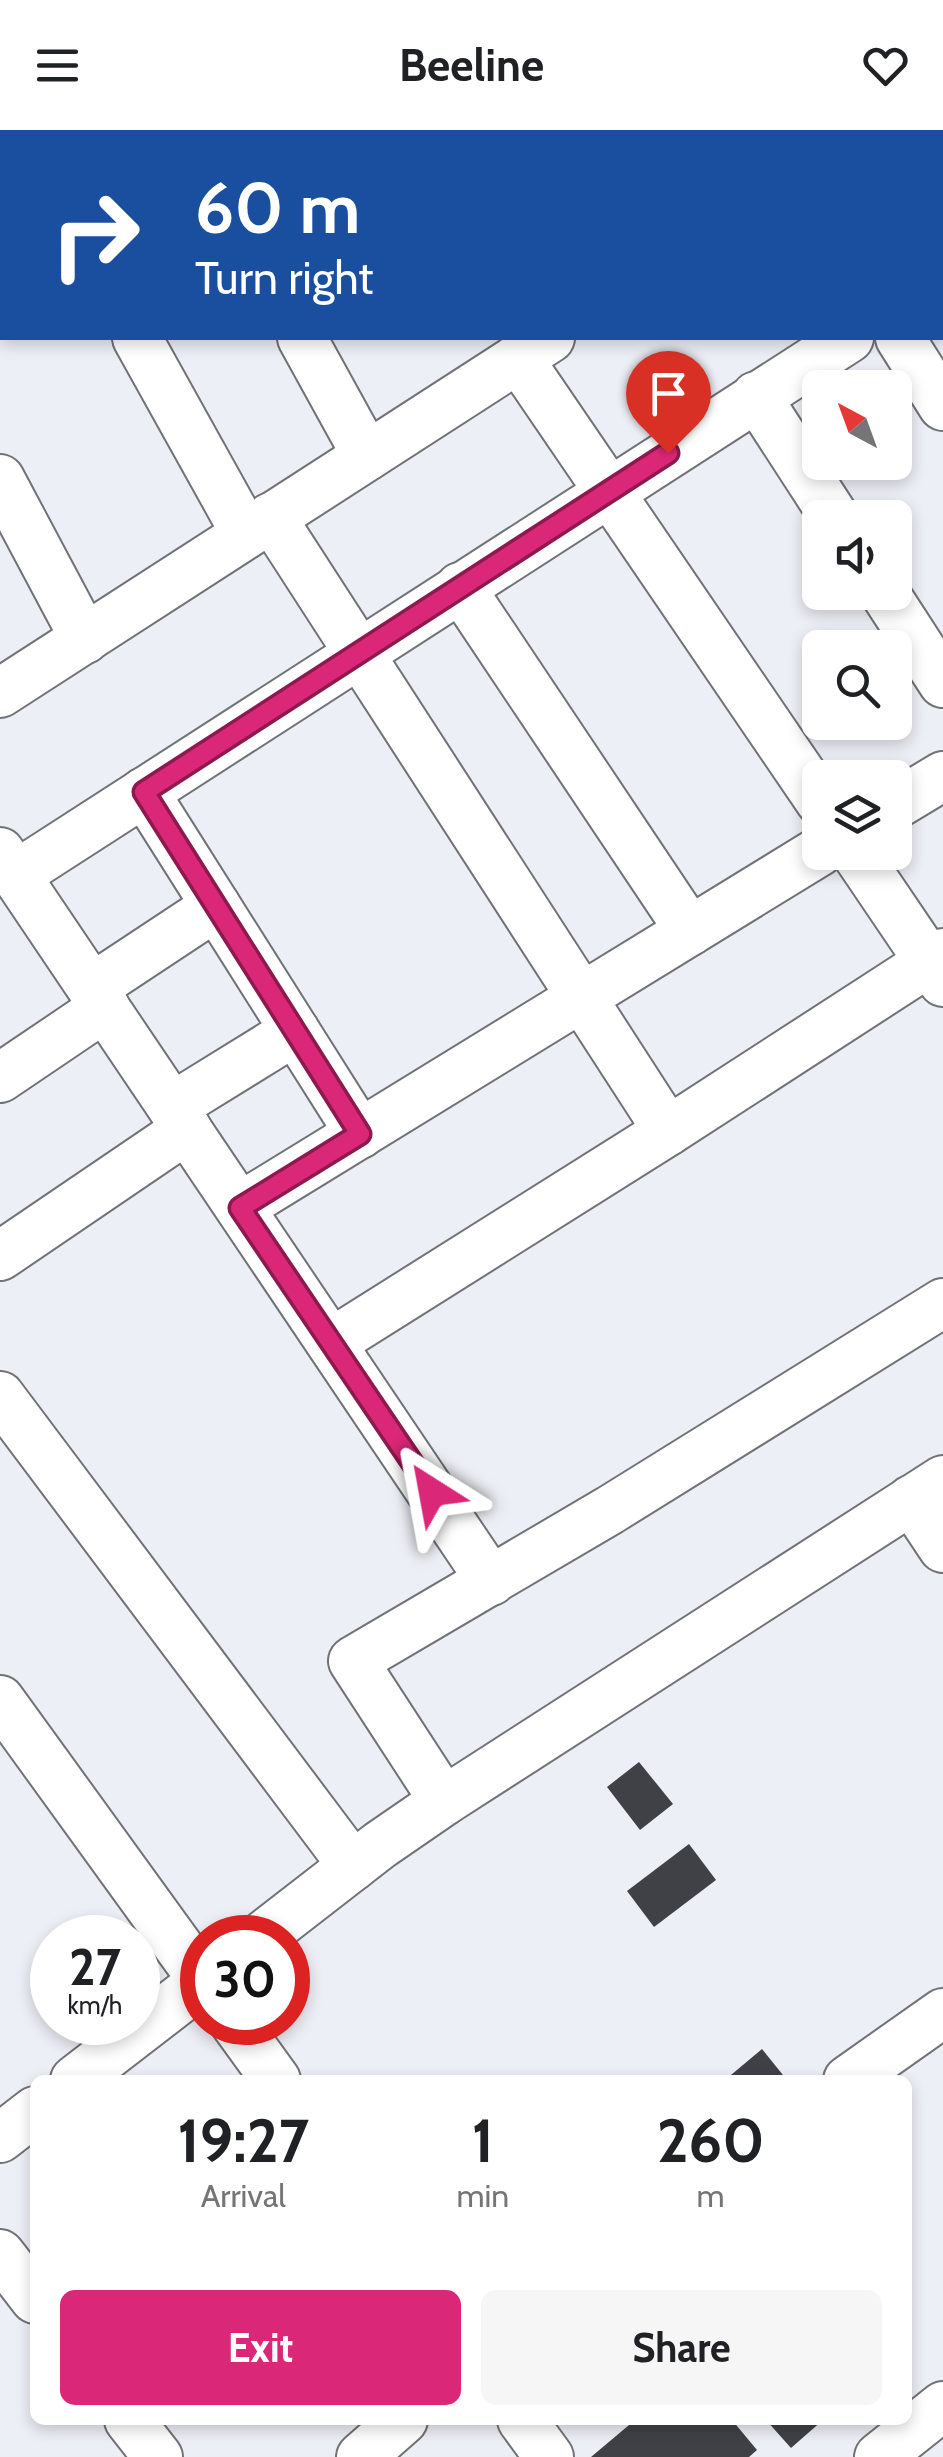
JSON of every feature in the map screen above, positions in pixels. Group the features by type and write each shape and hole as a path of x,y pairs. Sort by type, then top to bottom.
{"street":[{"path":"137,340 258,525 359,653 668,1131"},
{"path":"303,340 367,456"},
{"path":"492,1581 8,864 144,792 845,340"},
{"path":"901,340 943,406"},
{"path":"0,694 530,346 609,491 802,775"},
{"path":"756,396 823,500"},
{"path":"0,479 85,640"},
{"path":"460,587 690,931"},
{"path":"896,610 943,683"},
{"path":"912,795 943,776"},
{"path":"144,792 360,1134"},
{"path":"240,1208 802,862"},
{"path":"331,1343 938,966 868,870"},
{"path":"0,1078 216,906"},
{"path":"0,1256 295,1031"},
{"path":"444,1802 354,1661 492,1581 943,1303"},
{"path":"0,1396 353,1866"},
{"path":"290,1915 444,1802 927,1490 943,1548"},
{"path":"0,1700 180,1950"},
{"path":"81,2075 180,1997"},
{"path":"855,2075 943,2014"},
{"path":"251,2045 272,2075"},
{"path":"0,2138 30,2115"},
{"path":"0,2254 30,2293"},
{"path":"879,2457 943,2406"},
{"path":"133,2425 158,2457"},
{"path":"361,2457 397,2425"},
{"path":"526,2425 550,2457"}],"building":[{"path":"639,1762 673,1804 640,1830 607,1787"},
{"path":"689,1844 716,1880 654,1927 627,1891"},
{"path":"762,2049 783,2075 731,2075"},
{"path":"629,2425 736,2425 757,2450 749,2457 591,2457"},
{"path":"770,2425 817,2425 791,2448"}],"route":[{"path":"432,1492 240,1208 360,1134 144,792 668,453"}]}
